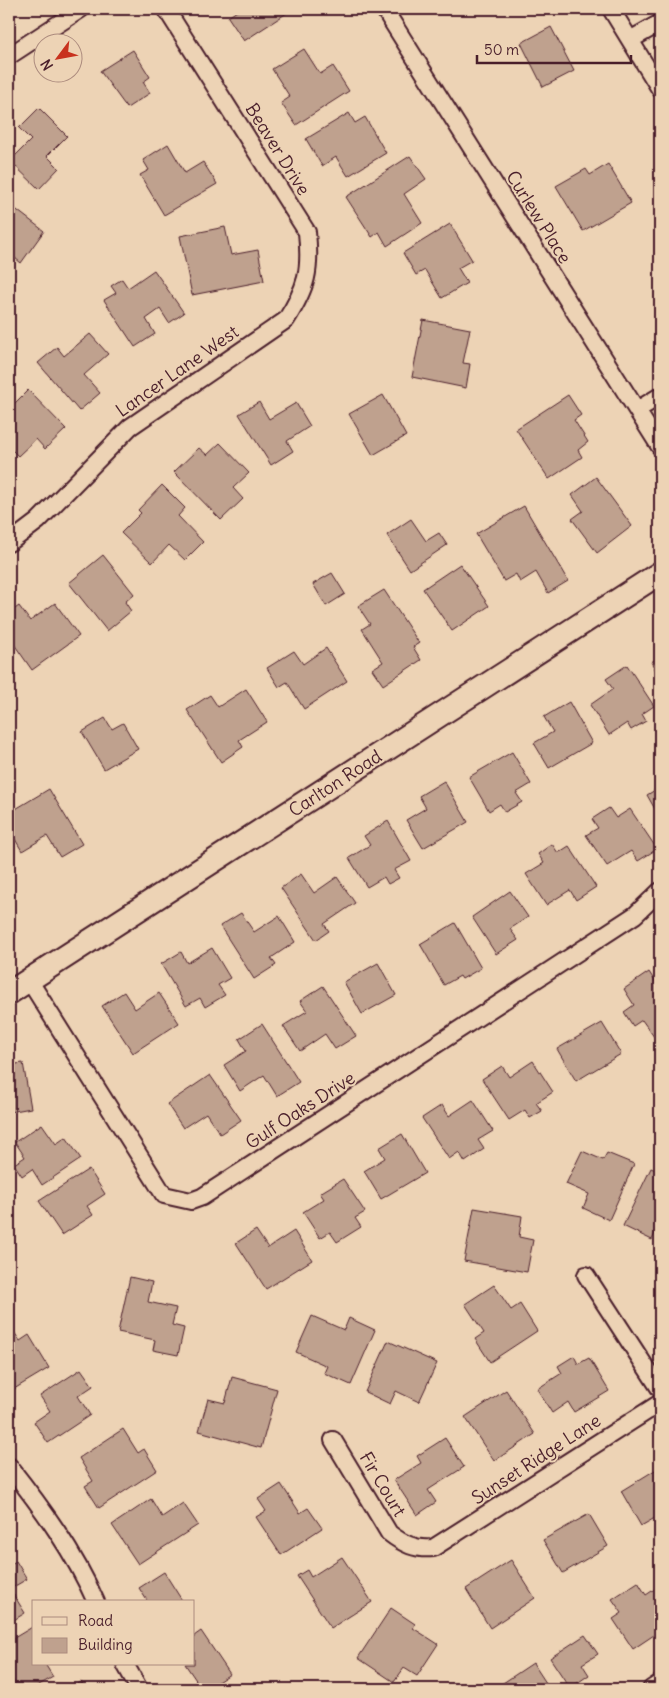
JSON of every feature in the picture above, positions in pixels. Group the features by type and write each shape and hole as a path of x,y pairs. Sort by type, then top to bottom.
{"street":[{"path":"9,56 81,9"},
{"name":"Beaver Drive","path":"166,9 306,232 310,261 306,281 298,302 286,320"},
{"name":"Curlew Place","path":"384,9 660,446"},
{"path":"611,9 660,89"},
{"path":"630,40 660,23"},
{"name":"Lancer Lane West","path":"9,544 38,521 130,427 286,320"},
{"path":"637,410 660,396"},
{"name":"Carlton Road","path":"9,993 660,573"},
{"name":"Gulf Oaks Drive","path":"29,980 164,1195 191,1200 210,1192 635,915 660,891"},
{"path":"586,1275 660,1389"},
{"name":"Sunset Ridge Lane","path":"433,1548 660,1403"},
{"name":"Fir Court","path":"333,1440 389,1533 401,1543 412,1547 422,1549 433,1548"},
{"path":"9,1466 46,1513 85,1577 95,1600"},
{"path":"125,1666 139,1689"},
{"path":"651,1689 660,1683"}],"building":[{"path":"240,9 293,9 244,41 228,17"},
{"path":"551,27 574,71 543,87 521,43"},
{"path":"304,49 320,74 333,66 349,91 296,125 281,103 290,97 272,69"},
{"path":"133,50 150,77 143,82 150,93 127,108 100,71"},
{"path":"39,108 67,136 47,156 59,168 39,189 10,161 31,140 19,128"},
{"path":"349,113 355,123 365,117 386,153 348,176 336,157 322,166 306,139"},
{"path":"168,144 185,173 203,162 217,184 164,215 140,175 149,170 143,160"},
{"path":"410,156 426,179 404,194 422,223 387,246 379,232 372,237 346,197"},
{"path":"608,164 631,203 583,231 556,186 586,169 590,175"},
{"path":"9,204 44,231 21,263 15,258 9,266"},
{"path":"450,224 472,260 458,268 467,283 442,298 425,270 416,275 403,253"},
{"path":"225,227 231,255 258,250 264,281 192,295 180,236"},
{"path":"154,270 184,313 169,323 160,309 146,319 155,334 135,347 104,300 116,293 111,286 122,279 128,288"},
{"path":"423,320 470,329 463,363 470,364 466,388 412,377"},
{"path":"90,334 108,354 84,375 100,393 79,411 38,363 57,347 64,356"},
{"path":"28,390 66,429 45,449 36,439 18,456 9,447 9,409"},
{"path":"383,395 406,436 373,455 349,414"},
{"path":"568,395 581,415 574,420 588,442 578,450 582,457 549,479 516,429"},
{"path":"259,402 269,419 296,403 310,426 287,441 293,451 271,465 239,414"},
{"path":"220,443 249,473 233,488 243,499 221,520 174,472 199,448 207,455"},
{"path":"596,477 632,526 597,553 572,519 583,511 572,495"},
{"path":"162,485 185,508 178,516 203,542 185,560 169,545 152,563 121,533 141,513 138,510"},
{"path":"524,506 568,581 548,593 536,572 520,582 516,574 504,581 476,534"},
{"path":"411,519 426,541 439,533 447,545 410,570 387,535"},
{"path":"103,555 134,594 125,602 131,611 107,631 69,583"},
{"path":"460,564 489,606 452,631 423,589"},
{"path":"332,573 345,594 326,606 313,584"},
{"path":"384,590 419,643 413,647 421,660 383,685 372,669 383,662 362,629 370,624 358,606"},
{"path":"55,603 79,636 32,670 9,637 9,613 19,606 30,621"},
{"path":"326,648 347,681 304,709 287,682 279,687 267,668 294,651 303,664"},
{"path":"660,657 660,678 651,662"},
{"path":"627,665 654,706 642,714 646,721 631,730 627,723 609,735 590,705 613,689 606,679"},
{"path":"9,674 15,685 9,689"},
{"path":"246,689 267,722 239,740 243,747 221,762 187,710 210,695 218,707"},
{"path":"569,702 592,743 549,768 534,743 553,732 544,717"},
{"path":"105,718 112,729 123,723 138,749 104,769 82,732"},
{"path":"512,752 531,784 516,793 522,802 505,812 500,804 489,811 469,777"},
{"path":"444,781 468,822 423,848 406,820 426,808 419,796"},
{"path":"660,787 660,818 647,795"},
{"path":"49,789 82,844 60,857 47,836 22,851 9,829 9,813"},
{"path":"609,808 616,818 630,809 657,849 638,861 631,851 607,866 586,835 598,828 592,819"},
{"path":"388,821 411,861 394,870 399,878 388,884 384,877 367,887 349,858 370,845 364,836"},
{"path":"552,844 558,853 569,846 596,887 576,900 570,890 546,905 526,874 544,863 538,854"},
{"path":"301,874 314,893 337,877 355,903 324,924 329,931 316,940 281,888"},
{"path":"510,891 528,917 510,929 518,940 496,954 472,917"},
{"path":"241,913 254,932 279,916 295,942 271,958 276,965 254,979 220,926"},
{"path":"455,923 481,968 462,979 460,976 444,985 420,944"},
{"path":"212,948 230,978 218,985 225,995 205,1007 200,998 186,1006 161,964 181,952 187,963"},
{"path":"378,963 396,995 362,1014 344,982"},
{"path":"649,972 660,989 660,1038 657,1041 642,1020 633,1026 624,1012 634,1005 624,989"},
{"path":"323,986 356,1036 335,1049 325,1034 300,1051 283,1026 307,1011 300,1001"},
{"path":"124,992 135,1009 159,993 179,1023 133,1053 102,1006"},
{"path":"602,1023 621,1054 576,1081 557,1049"},
{"path":"262,1024 299,1082 277,1096 264,1075 240,1091 224,1065 246,1051 239,1039"},
{"path":"533,1061 553,1092 536,1103 542,1111 530,1118 525,1110 509,1120 482,1079 502,1066 509,1077"},
{"path":"23,1063 31,1108 9,1112 9,1065"},
{"path":"210,1075 241,1120 220,1134 206,1113 183,1128 167,1104"},
{"path":"473,1100 493,1131 478,1140 484,1149 465,1162 459,1152 449,1159 422,1118 442,1105 449,1116"},
{"path":"42,1124 56,1144 66,1137 81,1159 42,1185 32,1169 22,1176 14,1164 25,1157 15,1142"},
{"path":"402,1134 425,1173 381,1199 364,1171 385,1158 379,1148"},
{"path":"582,1151 603,1160 607,1153 634,1164 609,1220 583,1208 589,1194 566,1184"},
{"path":"651,1168 660,1172 660,1222 652,1240 623,1226"},
{"path":"89,1169 105,1194 87,1206 93,1215 62,1235 39,1201"},
{"path":"343,1179 365,1212 355,1218 361,1227 337,1242 330,1232 320,1238 303,1212 324,1199 320,1193"},
{"path":"474,1208 522,1216 519,1237 533,1240 527,1272 464,1261"},
{"path":"256,1230 268,1248 294,1231 312,1260 266,1289 236,1243"},
{"path":"130,1277 152,1282 148,1302 176,1308 172,1325 184,1328 178,1355 153,1350 155,1340 118,1332"},
{"path":"494,1285 511,1310 520,1304 537,1331 490,1362 475,1339 484,1333 465,1304"},
{"path":"312,1316 344,1330 349,1318 375,1330 351,1385 324,1373 327,1366 296,1352"},
{"path":"14,1332 20,1341 29,1335 49,1368 9,1392 9,1335"},
{"path":"388,1341 437,1363 419,1402 396,1391 390,1404 365,1392"},
{"path":"574,1356 578,1364 589,1358 609,1391 574,1412 568,1402 552,1413 537,1389 562,1373 558,1366"},
{"path":"81,1369 93,1386 78,1396 90,1415 48,1443 34,1422 50,1411 40,1396"},
{"path":"232,1377 277,1389 261,1448 199,1431 208,1399 225,1403"},
{"path":"506,1390 535,1434 494,1461 465,1417"},
{"path":"123,1429 138,1453 144,1449 157,1470 99,1508 85,1486 93,1481 79,1458"},
{"path":"445,1438 464,1467 428,1490 436,1502 417,1515 394,1480 421,1463 417,1456"},
{"path":"660,1467 660,1515 641,1526 621,1491"},
{"path":"281,1484 300,1513 308,1508 322,1528 281,1555 256,1517 266,1511 258,1499"},
{"path":"151,1499 162,1517 183,1503 198,1525 138,1564 112,1525"},
{"path":"589,1514 608,1546 563,1573 543,1540"},
{"path":"342,1557 372,1602 331,1628 297,1576 307,1570 311,1577"},
{"path":"511,1560 535,1598 490,1628 466,1589"},
{"path":"16,1561 27,1579 10,1589 25,1613 9,1623 9,1566"},
{"path":"164,1572 182,1600 147,1600 139,1588"},
{"path":"638,1582 646,1595 655,1589 660,1597 660,1631 633,1649 613,1619 622,1613 612,1599"},
{"path":"391,1608 415,1624 413,1628 438,1644 417,1676 404,1668 394,1682 358,1658"},
{"path":"32,1627 32,1666 46,1666 53,1677 32,1689 18,1689 9,1673 9,1641"},
{"path":"201,1631 230,1674 207,1689 202,1689 186,1666 195,1666 195,1635"},
{"path":"585,1635 598,1654 582,1664 589,1675 570,1688 550,1658"},
{"path":"533,1663 550,1689 494,1689"},
{"path":"81,1682 86,1689 68,1689"}]}
